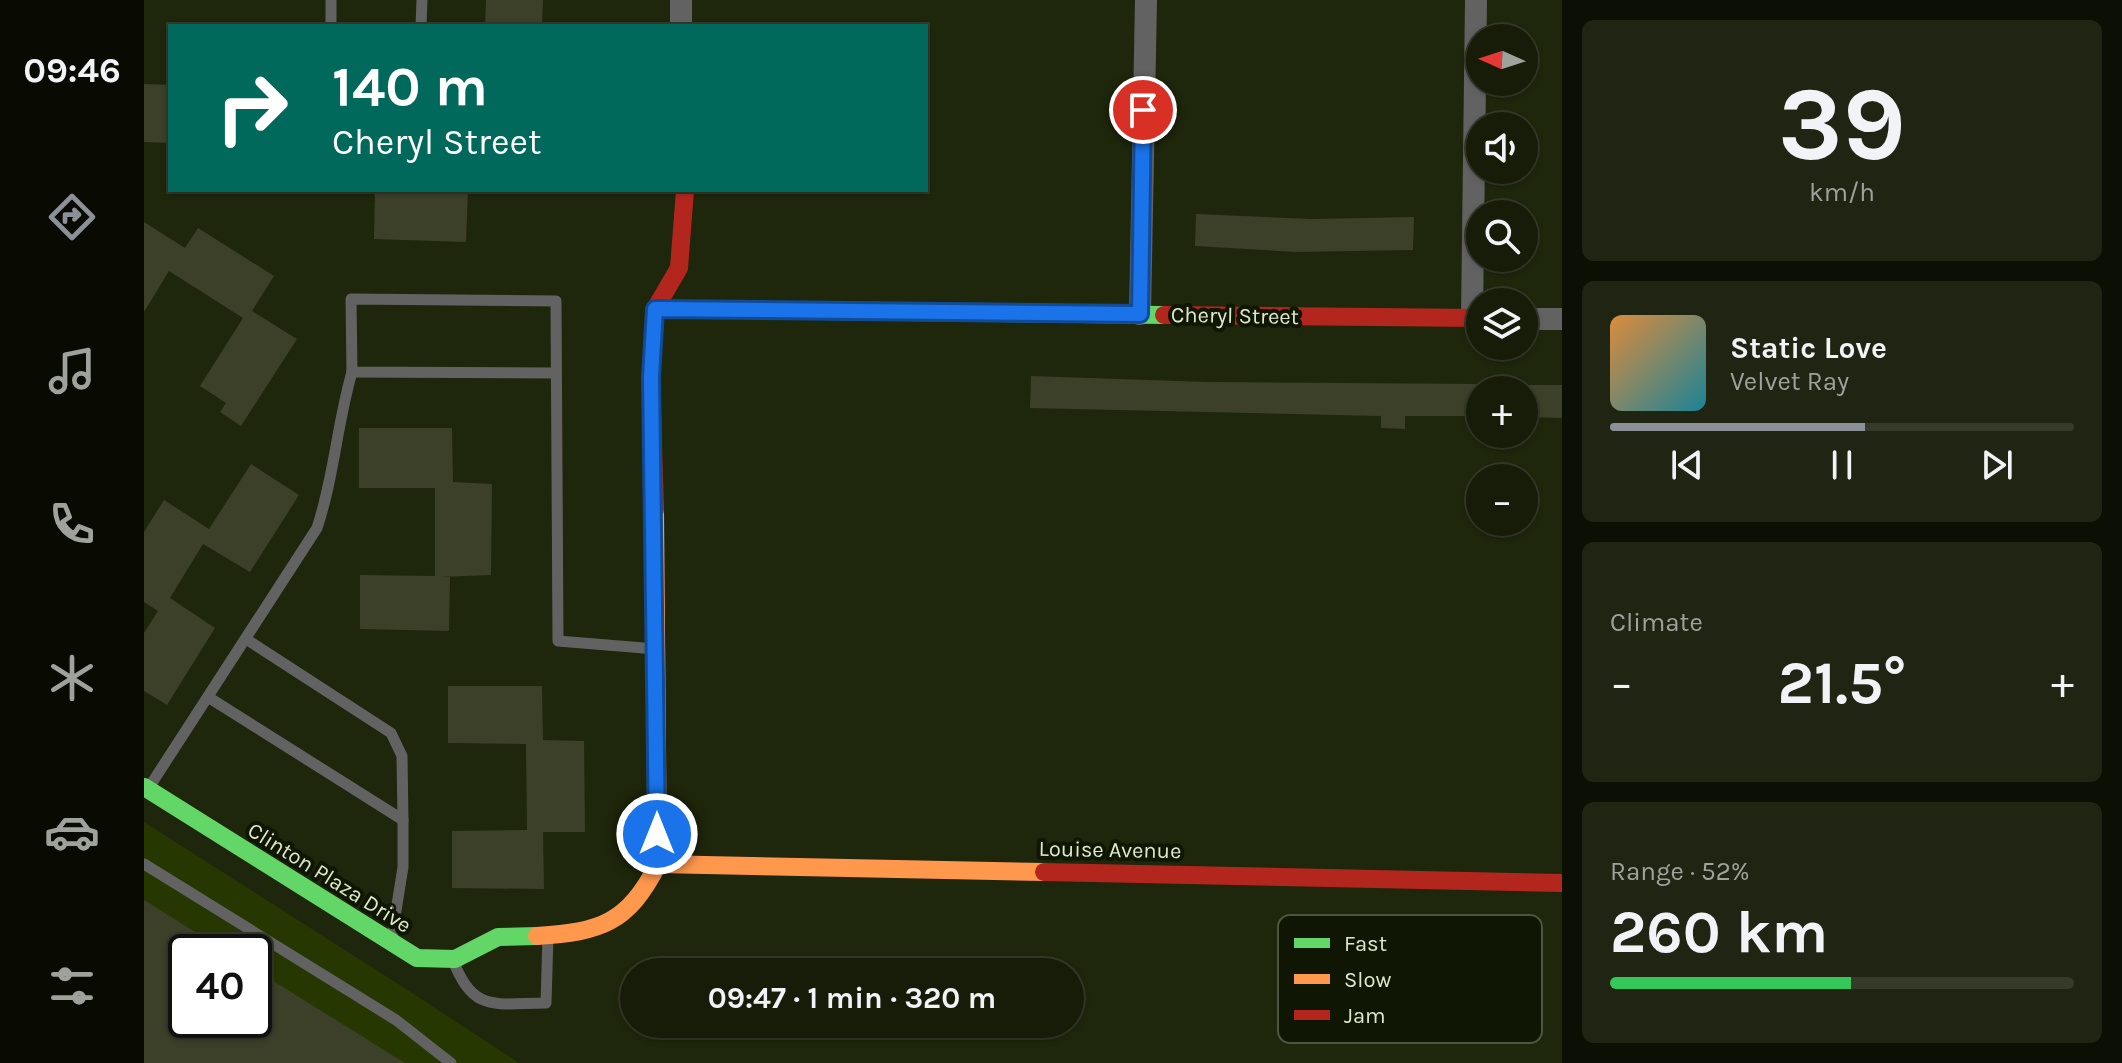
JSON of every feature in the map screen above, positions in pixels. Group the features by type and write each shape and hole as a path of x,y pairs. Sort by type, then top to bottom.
{"street":[{"path":"681,0 681,24"},
{"path":"1140,314 1146,0"},
{"path":"1476,0 1476,288"},
{"path":"453,960 470,954 497,937 585,934 609,924 644,894 658,864 651,377 655,309 679,268 685,192"},
{"name":"Cheryl Street","path":"655,309 1466,318"},
{"path":"1538,319 1562,319"},
{"name":"Clinton Plaza Drive","path":"146,788 391,945 417,958 435,962 453,960"},
{"name":"Louise Avenue","path":"658,864 1562,883"}],"lane":[{"path":"331,0 331,24"},
{"path":"421,24 422,0"},
{"path":"146,788 317,528 332,483 339,418 352,372 351,299 556,301 558,641 656,649"},
{"path":"352,372 555,373"},
{"path":"246,639 391,733 402,756 403,867 391,945"},
{"path":"208,697 403,820"},
{"path":"144,864 396,1020 451,1063"},
{"path":"453,960 462,986 485,1003 546,1003 548,935"}],"shaded area":[{"path":"144,822 403,987 519,1063 144,1063"}],"building":[{"path":"486,0 543,0 542,24 485,24"},
{"path":"144,84 168,85 168,143 144,142"},
{"path":"375,192 468,192 466,242 374,239"},
{"path":"1196,214 1311,219 1414,217 1413,250 1296,252 1195,246"},
{"path":"144,222 185,248 198,228 274,276 252,311 297,339 241,426 220,412 226,403 200,386 243,318 169,271 144,312"},
{"path":"1031,376 1207,382 1466,384 1466,416 1405,416 1405,429 1381,428 1381,416 1030,408"},
{"path":"1538,385 1562,385 1562,418 1538,417"},
{"path":"359,428 452,428 453,482 492,484 491,575 439,577 450,577 449,631 360,629 360,575 435,576 435,488 359,488"},
{"path":"251,464 299,495 250,572 203,544 170,598 215,628 167,705 144,691 144,633 158,611 144,602 144,532 164,500 209,529"},
{"path":"448,686 542,686 543,740 584,741 585,832 543,832 544,889 452,888 452,831 527,830 526,744 448,743"},
{"path":"144,900 198,934 168,934 168,1038 272,1038 272,980 405,1063 144,1063"}],"traffic: fast":[{"path":"655,309 1164,315"},
{"path":"144,787 417,958 455,959 498,937 537,936"}],"traffic: slow":[{"path":"537,936 579,931 610,921 635,900 658,864 655,510"},
{"path":"658,864 1044,872"}],"traffic: jam":[{"path":"655,510 651,377 655,309 679,268 685,192"},
{"path":"1164,315 1466,318"},
{"path":"1044,872 1562,883"}],"route":[{"path":"657,834 657,564 651,377 655,309 1140,314 1143,110"}]}
